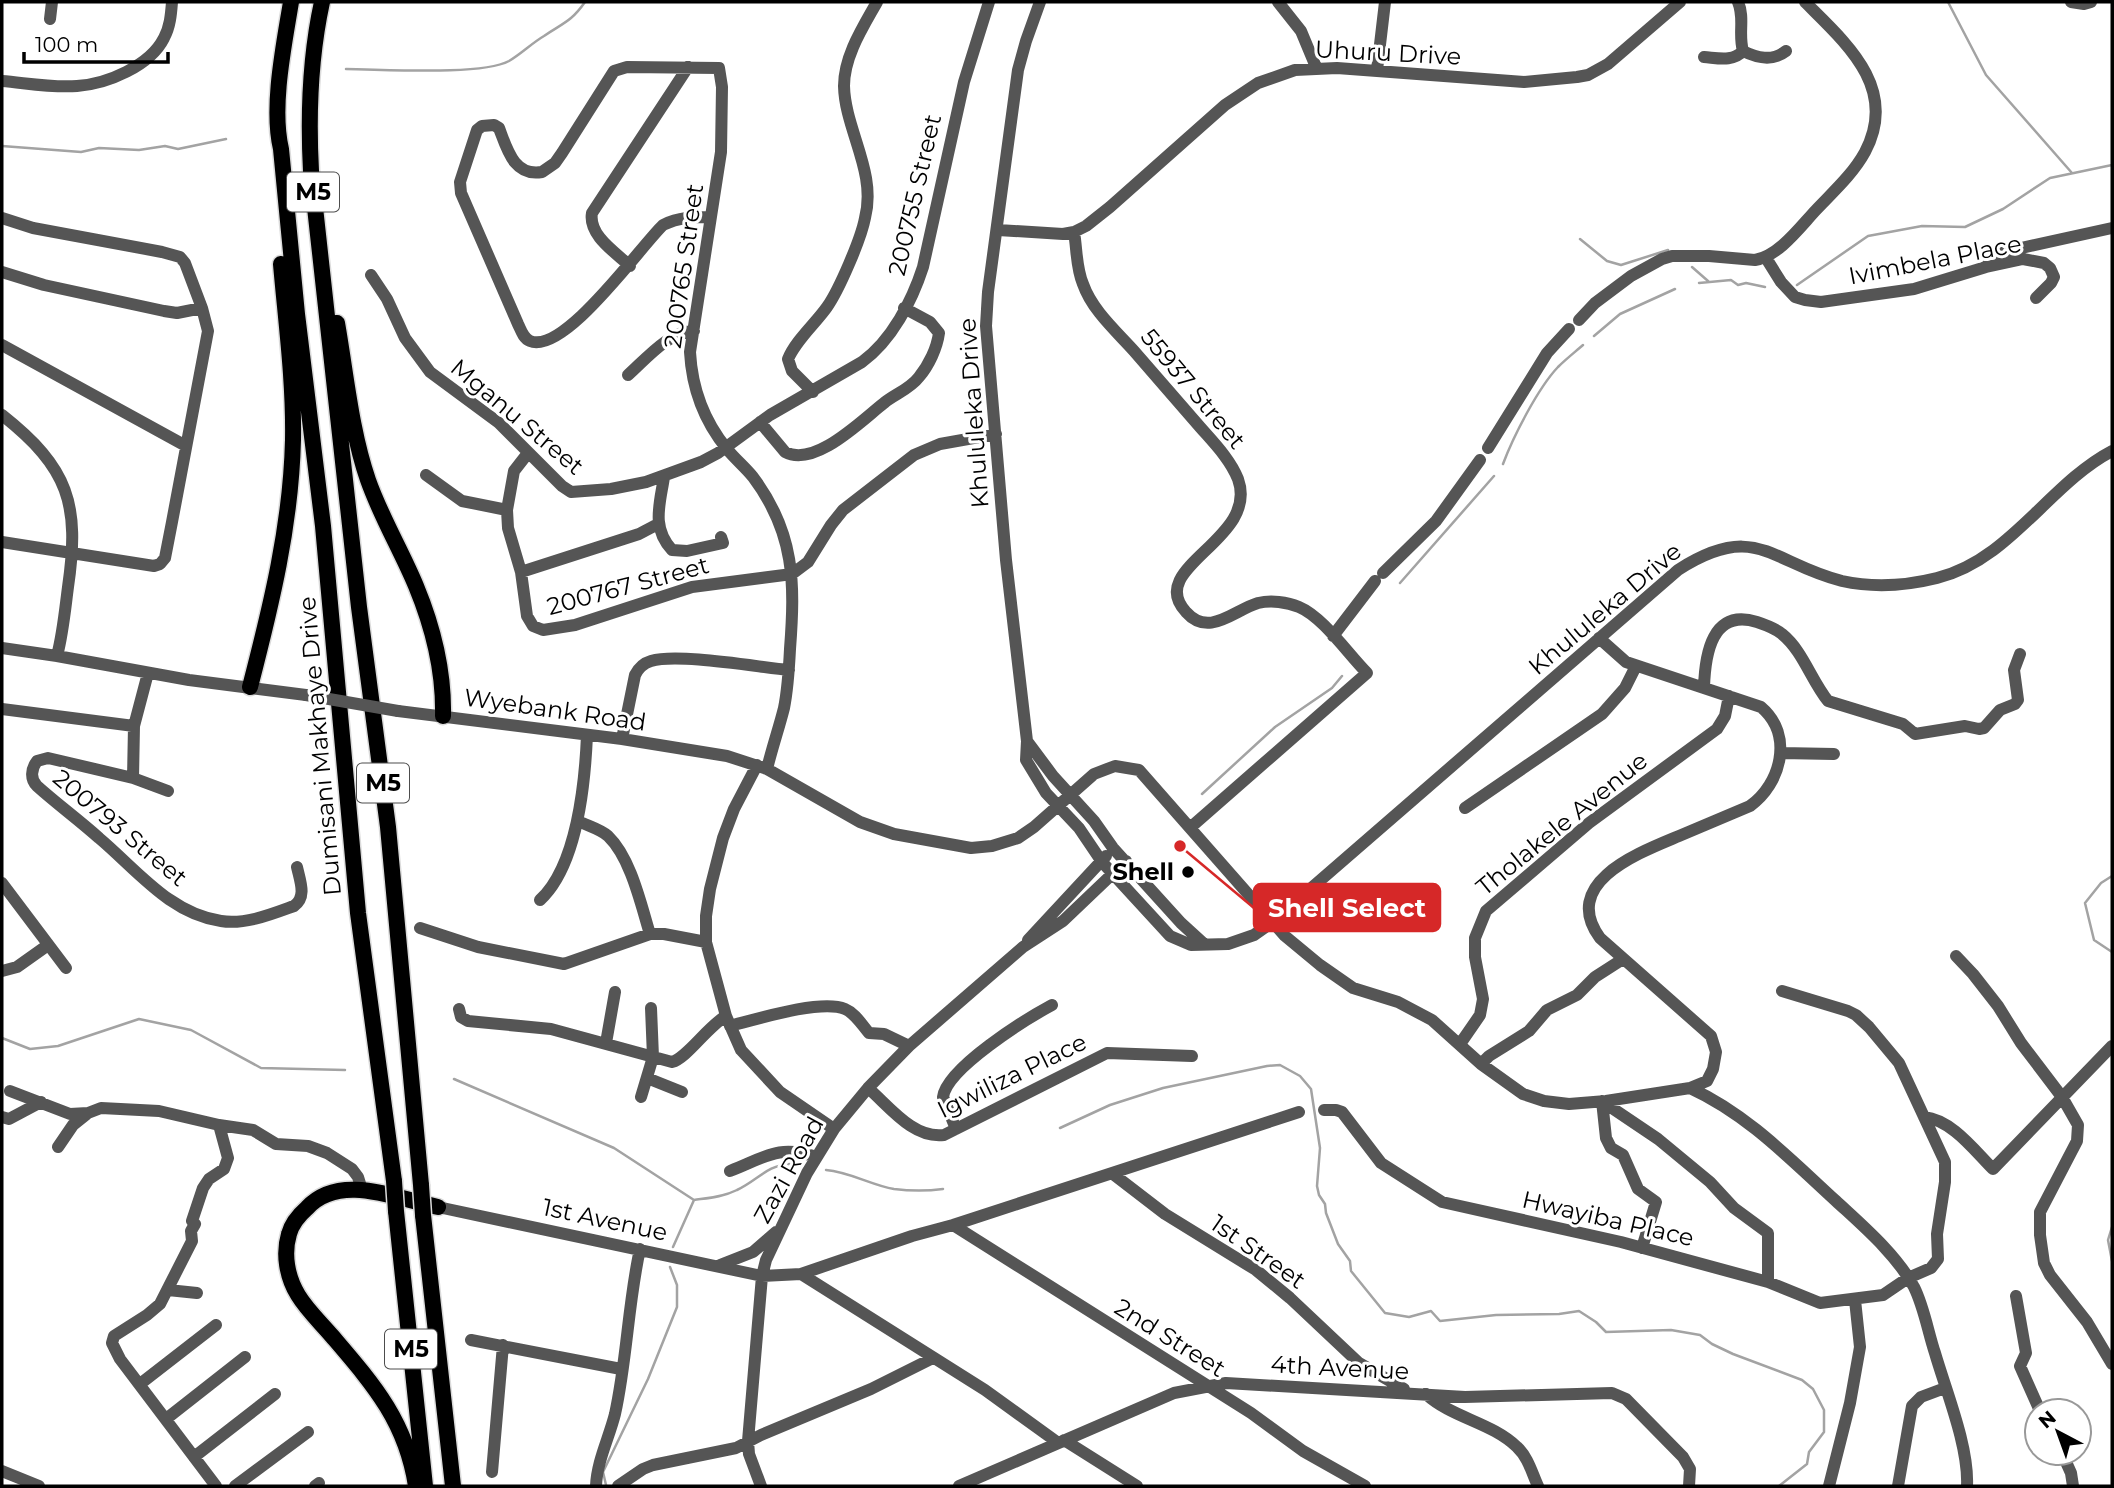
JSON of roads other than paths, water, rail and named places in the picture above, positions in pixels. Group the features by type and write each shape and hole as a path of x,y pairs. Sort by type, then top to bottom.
{"main road":[{"name":"Dumisani Makhaye Drive","path":"291,2 278,101 277,132 323,526 358,913 394,1181 425,1486"},
{"name":"Dumisani Makhaye Drive","path":"322,2 310,107 309,138 314,204 359,607 388,827 421,1185 430,1211 453,1486"},
{"path":"250,687 281,555 292,452 291,383 275,192 277,132"},
{"path":"314,204 326,254 359,446 377,502 416,587 429,623 440,671 443,716"},
{"path":"416,1486 402,1433 390,1408 370,1380 297,1294 287,1262 287,1244 290,1230 298,1216 312,1202 338,1190 362,1190 430,1211"}],"street":[{"path":"50,19 52,2"},
{"path":"2,80 77,86 92,84 120,74 150,56 163,42 170,21 172,2"},
{"path":"813,392 792,371 788,359 832,299 866,217 866,177 860,147 846,104 844,86 846,69 854,47 877,2"},
{"name":"200755 Street","path":"726,447 765,418 875,353 892,331 916,289 923,267 964,82 989,2"},
{"name":"Khululeka Drive","path":"1040,2 1018,70 988,292 986,326 1013,622 1027,741 1026,760 1046,793 1079,828 1101,862 1170,936 1191,945 1242,941 1271,923 1678,570 1704,555 1725,548 1749,547 1768,551 1828,577 1862,584 1899,585 1951,574 1995,548 2090,465 2112,451"},
{"path":"1278,2 1301,31 1316,67"},
{"path":"1377,70 1385,2"},
{"name":"Uhuru Drive","path":"1074,232 1110,207 1241,94 1258,83 1295,70 1316,67 1524,82 1588,75 1625,51 1680,2"},
{"path":"1738,2 1742,10 1743,51"},
{"path":"1579,320 1595,303 1631,276 1662,259 1686,256 1755,260 1766,258 1809,219 1855,167 1866,151 1875,122 1874,93 1863,66 1830,25 1805,2"},
{"path":"2071,2 2091,2"},
{"path":"1743,51 1769,58 1786,51"},
{"path":"1704,57 1731,59 1743,51"},
{"path":"688,67 627,66 614,71 555,163 542,172 526,172 515,164 499,128 494,125 482,126 477,130 460,182 461,193 525,338 542,343 552,339 590,308 663,225 684,217 711,217"},
{"path":"629,266 593,230 590,221 592,213 688,67"},
{"name":"200765 Street","path":"688,67 719,68 721,75 721,152 690,352 693,383 713,430 752,477 770,504 783,534 792,574 794,602 785,705 762,767 734,809 723,838 710,889 706,942 728,1021 741,1050 769,1082 793,1102 834,1129"},
{"path":"2,218 33,228 180,257 186,262 208,331 167,546 160,564 154,566 73,555 2,541"},
{"path":"1986,267 1993,258 2003,252 2112,228"},
{"path":"998,230 1054,234 1074,232"},
{"name":"55937 Street","path":"1074,232 1079,272 1091,300 1223,453 1237,478 1241,503 1231,526 1196,558 1179,581 1179,600 1184,611 1204,623 1215,623 1255,604 1268,601 1300,607 1315,617 1367,673 1191,827"},
{"name":"Ivimbela Place","path":"1766,258 1795,297 1821,302 1914,289 1986,267 2023,259 2044,263 2054,277 2051,284 2036,298"},
{"path":"2,272 44,285 163,312 177,313 202,308"},
{"name":"Mganu Street","path":"370,275 387,299 405,338 430,372 499,423 567,491 577,493 611,489 664,477 701,462 726,447"},
{"path":"765,418 785,452 791,455 813,452 849,433 885,402 907,389 918,379 926,366 939,332 930,322 904,308"},
{"path":"1488,448 1548,353 1569,329"},
{"path":"628,375 667,341 686,331 694,331"},
{"path":"2,345 186,446"},
{"path":"2,415 33,441 63,485 69,500 73,522 73,555 57,656"},
{"path":"792,574 808,562 843,510 914,455 940,444 996,434"},
{"name":"200767 Street","path":"527,453 514,471 508,528 521,572 527,616 533,626 543,630 575,625 692,587 792,574"},
{"path":"1334,636 1379,577 1436,521 1480,460"},
{"path":"426,475 462,501 508,510"},
{"path":"664,477 658,524 671,550 723,543 721,537"},
{"path":"521,572 639,534 658,524"},
{"path":"1704,688 1711,642 1719,628 1729,621 1750,620 1783,634 1828,701 1903,723 1915,734 1965,726 1979,729 1984,728 2000,710 2018,700 2014,670 2020,654"},
{"path":"1599,638 1618,657 1636,666 1756,704 1765,710 1777,732 1780,753 1773,780 1760,798 1750,806 1628,859 1609,872 1596,886 1590,901 1591,924 1600,937 1711,1036 1716,1052 1713,1069 1706,1081 1690,1088"},
{"name":"Wyebank Road","path":"2,648 398,711 727,755 762,767 860,822 894,834 971,848 992,846 1018,838 1094,774 1115,766 1127,766 1139,770 1150,780 1271,923 1320,965 1353,988 1416,1010 1432,1020 1511,1087 1532,1097 1569,1104 1690,1088"},
{"path":"622,739 635,674 643,664 679,659 789,670"},
{"path":"1465,808 1602,713 1625,688 1636,666"},
{"name":"200793 Street","path":"133,778 134,726 148,673"},
{"name":"Tholakele Avenue","path":"1460,1044 1480,1015 1482,1007 1475,938 1486,911 1589,823 1717,729 1725,716 1729,696"},
{"path":"2,709 134,726"},
{"path":"540,900 551,887 578,821 587,736"},
{"path":"1027,741 1094,821 1113,848 1181,923 1205,944"},
{"path":"1780,753 1834,754"},
{"name":"200793 Street","path":"167,791 133,778 48,758 40,759 35,764 32,779 43,792 165,898 213,920 244,921 297,905 302,900 297,867"},
{"path":"578,821 602,832 615,844 635,885 649,934"},
{"name":"Zazi Road","path":"1023,947 1031,935 1113,848"},
{"name":"Zazi Road","path":"761,1486 748,1441 762,1276 779,1228 817,1157 834,1129 868,1088 909,1046 1023,947 1063,921 1126,861"},
{"path":"2,883 66,968"},
{"path":"420,928 478,947 564,964 649,934 706,942"},
{"path":"2,971 17,967 48,945"},
{"path":"1956,956 1998,1006 2076,1120 2079,1130 2077,1141 2040,1212 2044,1263 2050,1275 2087,1322 2112,1364"},
{"path":"1481,1064 1529,1031 1547,1010 1577,995 1595,977 1623,959"},
{"path":"1782,991 1856,1015 1899,1063 1924,1117 1949,1126 1993,1169 2112,1046"},
{"path":"606,1043 615,992"},
{"path":"956,1129 943,1097 950,1082 998,1038 1052,1005"},
{"path":"459,1009 461,1017 468,1021 551,1029 672,1062 678,1060 710,1026 810,1008 836,1007 848,1010 869,1033 890,1036 909,1046"},
{"path":"641,1097 653,1057 651,1008"},
{"name":"Igwiliza Place","path":"868,1088 918,1131 934,1136 944,1135 1107,1053 1192,1056"},
{"path":"647,1078 682,1092"},
{"path":"1690,1088 1718,1100 1767,1138 1868,1232 1908,1278 1919,1299 1945,1388 1965,1461 1967,1486"},
{"path":"10,1091 70,1114 88,1113"},
{"path":"1604,1101 1606,1138 1611,1148 1623,1155 1638,1188 1656,1202 1642,1248"},
{"path":"1604,1101 1658,1139 1710,1182 1734,1208 1768,1233 1768,1282"},
{"path":"2,1117 9,1119 41,1102"},
{"path":"58,1147 73,1125 88,1113 101,1108 159,1111 219,1125 253,1129 276,1144 308,1146 327,1153 352,1169 362,1190"},
{"name":"Hwayiba Place","path":"1324,1110 1342,1112 1381,1163 1442,1202 1579,1231 1768,1282 1820,1303 1884,1296 1908,1278 1931,1268 1938,1259 1937,1234 1945,1182 1945,1162 1924,1117"},
{"path":"762,1276 800,1274 1299,1112"},
{"path":"216,1486 120,1359 112,1343 114,1336 156,1309 168,1290 192,1241 191,1231 195,1224 192,1221 202,1188 224,1168 228,1158 219,1125"},
{"path":"730,1171 763,1156 783,1151 801,1152 817,1157"},
{"name":"1st Street","path":"1113,1174 1165,1214 1256,1270 1359,1363 1391,1384 1409,1392"},
{"name":"1st Avenue","path":"430,1211 640,1249 762,1276"},
{"name":"2nd Street","path":"953,1225 1251,1413 1303,1451 1365,1486"},
{"path":"716,1266 753,1252 779,1228"},
{"path":"596,1486 597,1472 615,1413 628,1311 640,1249"},
{"path":"800,1274 985,1390 1060,1441 1137,1486"},
{"path":"168,1290 197,1293"},
{"path":"2015,1296 2025,1353 2020,1366 2034,1397"},
{"path":"1829,1486 1843,1437 1860,1347 1855,1300"},
{"path":"140,1384 216,1325"},
{"path":"471,1340 621,1369"},
{"path":"492,1472 503,1345"},
{"path":"166,1419 245,1357"},
{"path":"620,1485 653,1465 736,1448 933,1359"},
{"name":"4th Avenue","path":"959,1486 1174,1393 1226,1383 1465,1397 1612,1393 1626,1399 1683,1457 1690,1469 1689,1486"},
{"path":"1898,1486 1912,1406 1921,1397 1945,1388"},
{"path":"194,1457 275,1394"},
{"path":"1426,1394 1437,1404 1496,1432 1518,1447 1538,1486"},
{"path":"235,1486 308,1432"},
{"path":"2068,1467 2073,1486"},
{"path":"2,1471 39,1486"}],"waterway":[{"path":"346,69 454,70 495,66 509,61 566,22 585,2"},
{"path":"1948,2 1986,75 2072,173"},
{"path":"2,146 81,152 99,148 139,150 165,146 178,149 226,139"},
{"path":"1797,285 1868,236 1922,226 1965,227 2003,209 2050,178 2112,165"},
{"path":"1580,239 1607,261 1621,265 1668,250"},
{"path":"1692,267 1708,281"},
{"path":"1699,283 1731,280 1738,285 1746,283 1765,287"},
{"path":"1594,336 1620,314 1675,289"},
{"path":"1503,464 1542,387 1558,367 1583,345"},
{"path":"1400,583 1494,476"},
{"path":"1202,794 1275,727 1332,688 1342,676"},
{"path":"2112,876 2101,883 2085,903 2094,940 2112,952"},
{"path":"2,1038 30,1049 58,1046 139,1019 191,1030 261,1068 345,1070"},
{"path":"1060,1128 1110,1105 1163,1088 1280,1065 1300,1076 1311,1089 1320,1148 1317,1186 1319,1195 1325,1204 1338,1244 1350,1261 1351,1271 1385,1313 1409,1317 1431,1311 1440,1321 1579,1311 1606,1332 1671,1330 1700,1335 1733,1354 1802,1380 1813,1389 1824,1410 1824,1432 1809,1452 1807,1464 1779,1486"},
{"path":"454,1079 614,1148 694,1200 732,1192 768,1170 790,1164"},
{"path":"826,1170 894,1189 943,1189"},
{"path":"673,1247 694,1200"},
{"path":"2112,1227 2108,1240 2112,1261"},
{"path":"606,1485 603,1472 648,1379 677,1307 677,1285 670,1267"}],"place":[{"name":"Shell Select","path":"1180,846"},
{"name":"Shell","path":"1188,872"}]}
